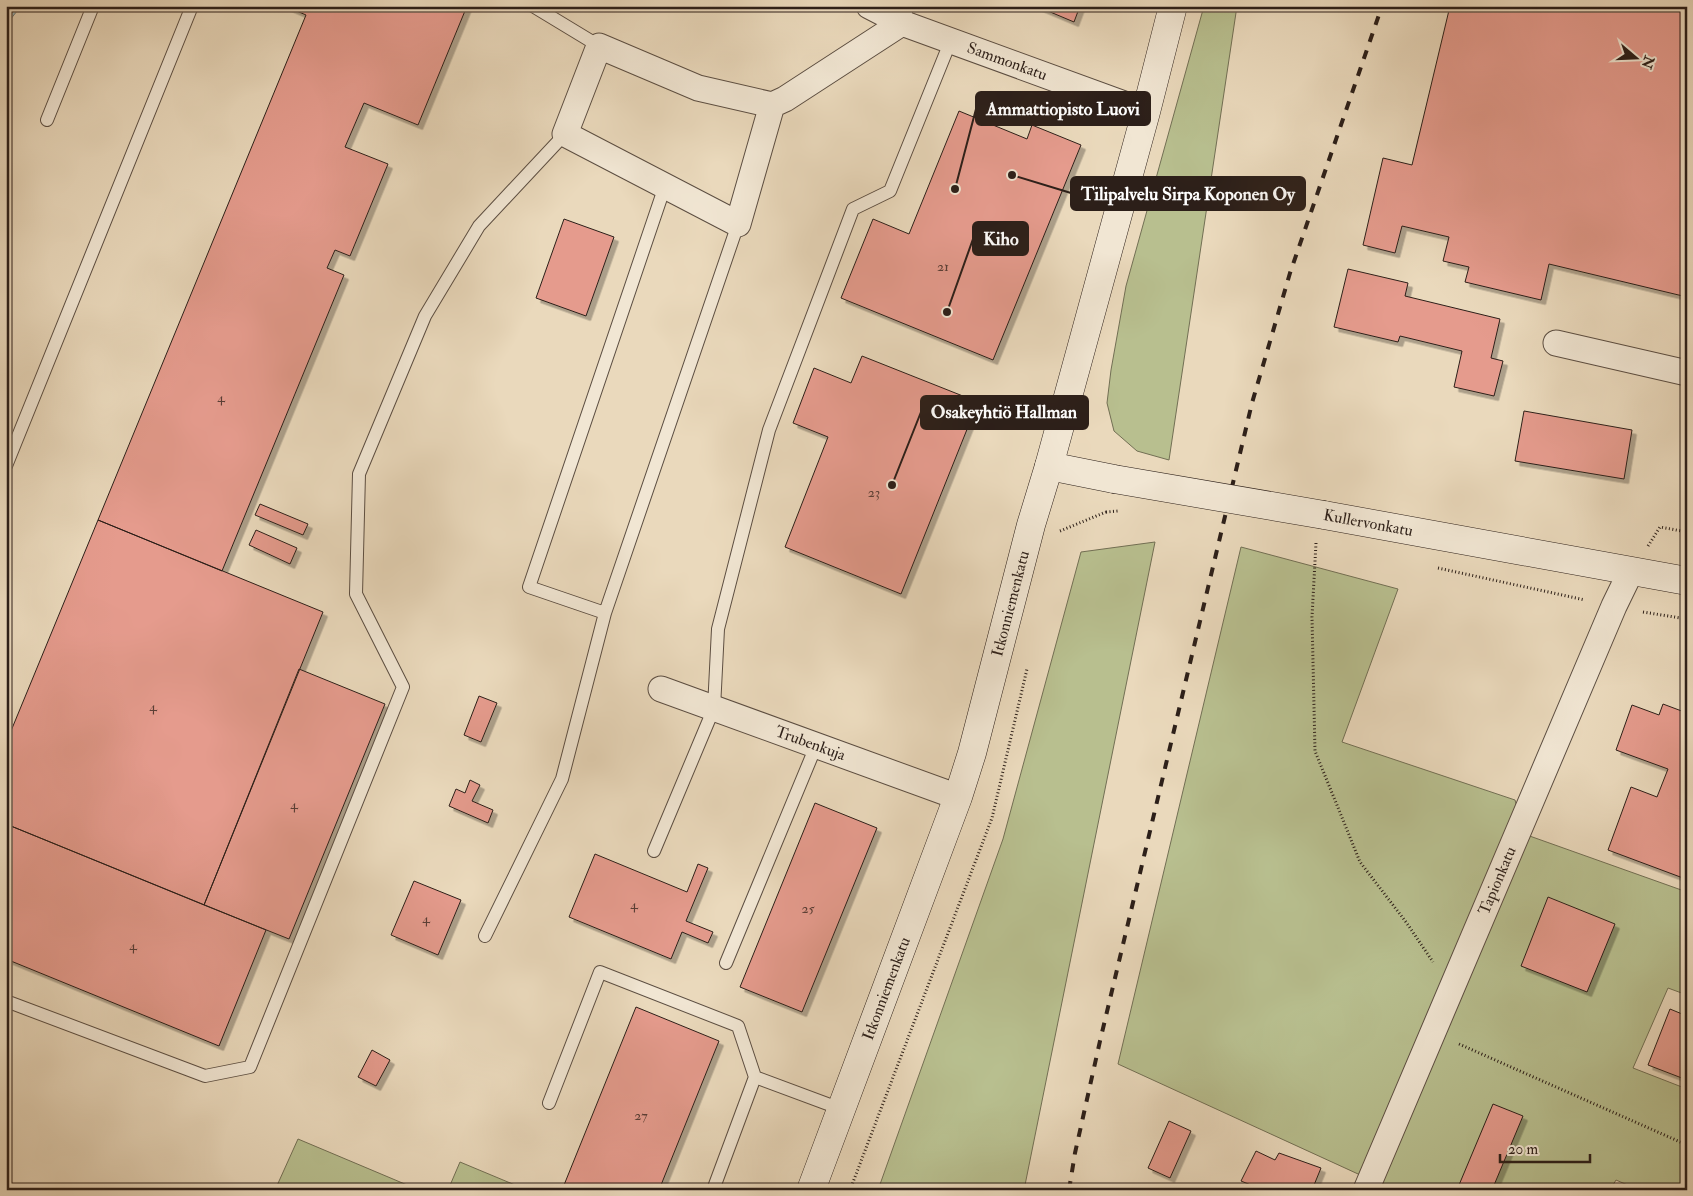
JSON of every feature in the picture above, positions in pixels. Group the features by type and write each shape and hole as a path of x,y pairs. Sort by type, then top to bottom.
{"main road":[{"name":"Itkonniemenkatu","path":"811,1190 958,797 972,753 1031,525 1049,466 1146,112 1173,6"},
{"name":"Kullervonkatu","path":"1049,466 1687,580"}],"street":[{"name":"Sammonkatu","path":"868,6 905,14 951,40 1146,112"},
{"path":"772,105 738,224 565,134 600,46 698,88 772,105 784,100 905,14"},
{"path":"1556,343 1687,373"},
{"name":"Tapionkatu","path":"1366,1190 1614,606 1631,571"},
{"name":"Trubenkuja","path":"661,689 958,797"}],"lane":[{"path":"47,120 93,6"},
{"path":"6,466 192,6"},
{"path":"533,6 600,46"},
{"path":"654,851 714,708 718,629 769,430 853,209 890,191 951,40"},
{"path":"6,1001 206,1076 250,1067 403,688 356,594 359,474 425,316 479,226 565,134"},
{"path":"605,613 529,587 665,186"},
{"path":"485,936 562,779 605,613 738,224"},
{"path":"726,962 816,746"},
{"path":"549,1104 600,972 738,1026 756,1077 713,1190"},
{"path":"756,1077 841,1110"}],"path":[{"path":"1631,571 1660,527 1687,532"},
{"path":"1326,543 1316,541 1312,617 1315,750 1360,862 1406,922 1440,972 1453,985"},
{"path":"1432,566 1614,606 1687,619"},
{"path":"1457,1043 1687,1145"}],"green space":[{"path":"1204,6 1237,6 1169,460 1137,451 1114,431 1107,403 1126,286"},
{"path":"1155,542 1024,1190 878,1190 1003,839 1081,552"},
{"path":"1241,547 1398,589 1342,742 1515,800 1524,834 1687,892 1687,995 1668,988 1633,1068 1687,1089 1687,1190 1639,1190 1616,1180 1610,1190 1393,1190 1118,1064"},
{"path":"298,1139 419,1190 275,1190"},
{"path":"460,1162 527,1190 448,1190"}],"water":[{"path":"6,6 21,6 6,25"}],"building":[{"path":"285,6 467,6 418,125 364,103 345,147 388,164 350,256 335,250 327,268 344,275 222,571 98,520 306,15"},
{"path":"1036,6 1080,6 1074,22"},
{"path":"1450,6 1687,6 1687,297 1549,264 1541,300 1465,282 1469,267 1443,261 1449,237 1402,226 1395,253 1363,245 1383,158 1412,165"},
{"path":"959,111 1027,139 1032,125 1081,145 993,360 841,298 873,219 909,234"},
{"path":"564,219 614,237 586,316 536,298"},
{"path":"1348,269 1408,283 1405,296 1500,319 1491,358 1503,361 1494,396 1454,387 1462,351 1400,336 1398,342 1334,327"},
{"path":"862,356 978,402 901,594 785,547 828,437 793,423 814,368 851,383"},
{"path":"1524,411 1632,430 1624,479 1515,461"},
{"path":"260,504 308,524 303,535 255,515"},
{"path":"98,520 323,612 204,905 6,824 6,743"},
{"path":"256,530 297,548 290,564 249,545"},
{"path":"299,669 385,704 289,939 204,905"},
{"path":"479,696 497,703 481,742 464,735"},
{"path":"1663,704 1687,713 1687,867 1683,878 1608,850 1631,787 1657,797 1668,769 1616,750 1632,705 1659,715"},
{"path":"470,780 480,785 472,801 493,810 488,823 449,806 456,789 465,793"},
{"path":"815,803 877,828 802,1012 740,987"},
{"path":"6,824 266,930 219,1046 6,959"},
{"path":"595,854 687,892 698,864 708,868 686,921 713,932 708,943 682,932 671,959 569,917"},
{"path":"414,881 461,900 438,955 391,935"},
{"path":"1548,897 1615,924 1587,992 1521,966"},
{"path":"636,1007 719,1041 659,1190 562,1190"},
{"path":"1670,1009 1687,1016 1687,1080 1648,1065"},
{"path":"372,1050 390,1060 376,1086 358,1077"},
{"path":"1493,1104 1523,1116 1492,1190 1471,1190 1459,1185"},
{"path":"1169,1121 1191,1131 1170,1178 1148,1168"},
{"path":"1256,1151 1275,1160 1279,1153 1321,1168 1312,1190 1263,1190 1241,1181"}],"railway":[{"path":"1069,1190 1075,1153 1100,1041 1252,403 1290,273 1382,6"}],"place":[{"name":"Tilipalvelu Sirpa Koponen Oy","path":"1012,175"},
{"name":"Ammattiopisto Luovi","path":"955,189"},
{"name":"Kiho","path":"947,312"},
{"name":"Osakeyhtiö Hallman","path":"892,485"}]}
